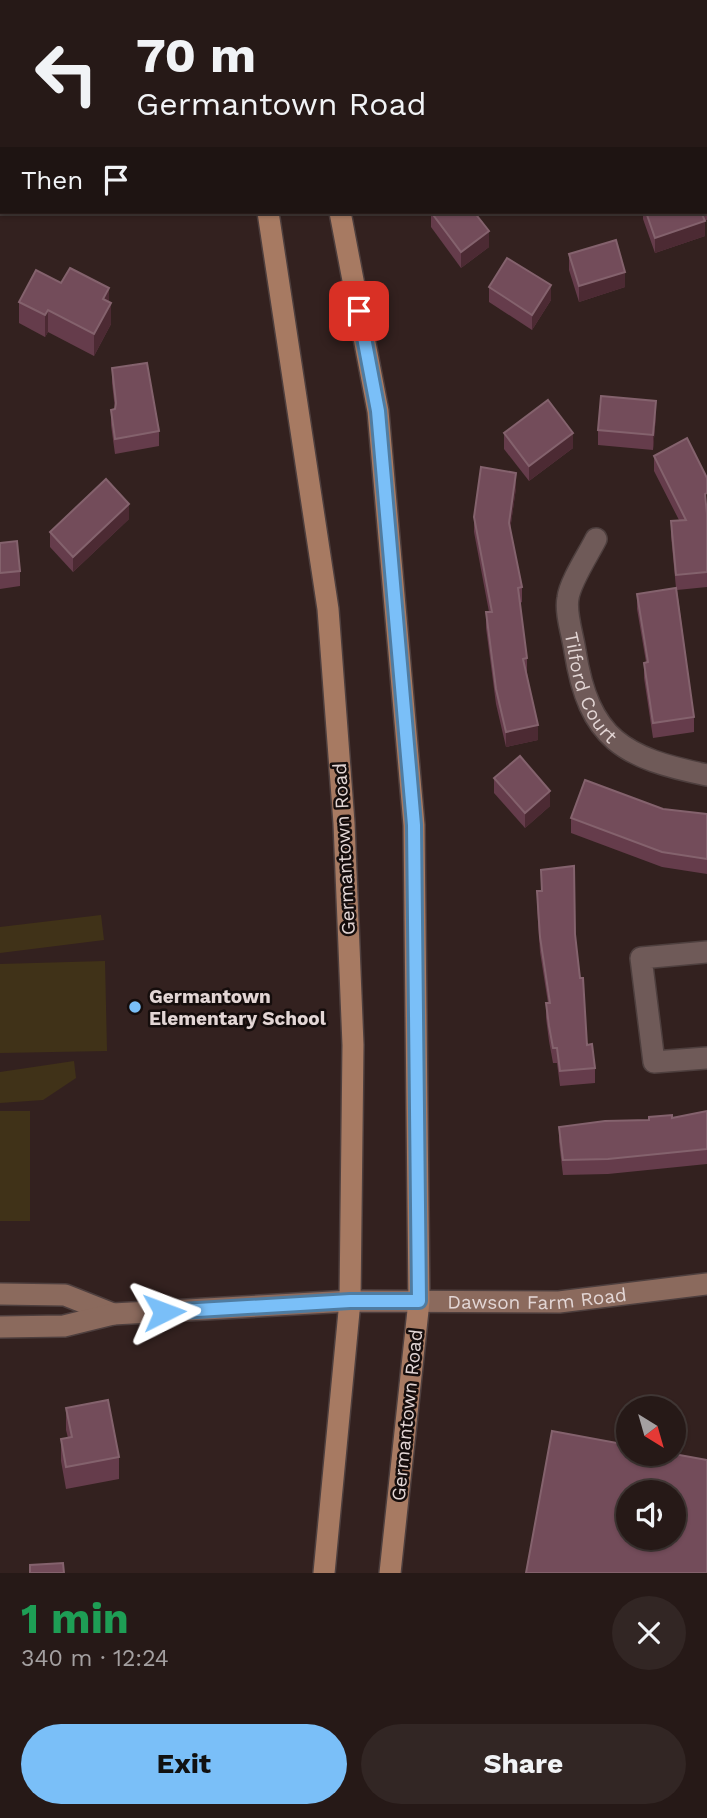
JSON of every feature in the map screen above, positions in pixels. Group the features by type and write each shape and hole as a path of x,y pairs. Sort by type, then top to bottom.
{"main road":[{"name":"Germantown Road","path":"268,214 328,609 341,783 352,1045 350,1301 324,1573"},
{"name":"Germantown Road","path":"340,214 378,411 414,825 419,1301 390,1573"}],"street":[{"name":"Tilford Court","path":"596,540 568,598 581,689 598,723 615,741 660,765 707,775"},
{"path":"707,952 641,958 654,1062 707,1058"},
{"name":"Dawson Farm Road","path":"0,1327 64,1326 113,1314 350,1301 559,1302 707,1284"},
{"name":"Dawson Farm Road","path":"0,1294 65,1295 113,1314"}],"shaded area":[{"path":"101,915 104,940 0,953 0,927"},
{"path":"105,961 107,1051 0,1053 0,964"},
{"path":"74,1061 76,1078 43,1100 0,1103 0,1072"},
{"path":"0,1111 30,1111 30,1221 0,1221"}],"building":[{"path":"432,214 476,214 489,231 461,252"},
{"path":"647,214 702,214 705,221 655,238"},
{"path":"616,240 625,272 579,286 569,254"},
{"path":"507,258 551,285 532,315 489,287"},
{"path":"70,268 109,288 103,299 111,303 94,334 48,310 45,315 19,302 36,270 61,283"},
{"path":"147,363 159,431 115,439 111,410 115,409 116,403 112,368"},
{"path":"601,396 656,401 653,435 598,430"},
{"path":"548,400 573,433 529,466 504,433"},
{"path":"687,438 707,478 707,572 676,575 671,521 686,520 654,456"},
{"path":"481,467 516,473 509,523 522,587 518,588 527,658 523,659 538,725 506,732 496,689 486,612 492,612 474,517"},
{"path":"106,479 129,504 73,557 50,532"},
{"path":"17,541 20,571 0,573 0,543"},
{"path":"676,588 694,717 653,723 644,663 648,662 637,594"},
{"path":"520,756 550,791 525,813 494,778"},
{"path":"585,780 663,809 707,814 707,859 662,852 571,818"},
{"path":"574,866 575,934 580,978 583,978 587,1045 592,1044 595,1068 560,1071 557,1048 553,1048 546,1003 550,1003 540,937 537,891 542,891 541,870"},
{"path":"707,1111 707,1149 608,1159 563,1160 559,1127 605,1121 649,1120 649,1117 672,1115 672,1118"},
{"path":"108,1400 119,1457 66,1467 61,1439 72,1437 66,1408"},
{"path":"552,1431 616,1443 616,1466 686,1466 686,1456 707,1460 707,1573 526,1573"},
{"path":"63,1563 64,1573 30,1573 30,1565"}],"place":[{"name":"Germantown Elementary School","path":"135,1007"}],"route":[{"path":"164,1312 350,1301 419,1301 414,825 378,411 359,311"}]}
